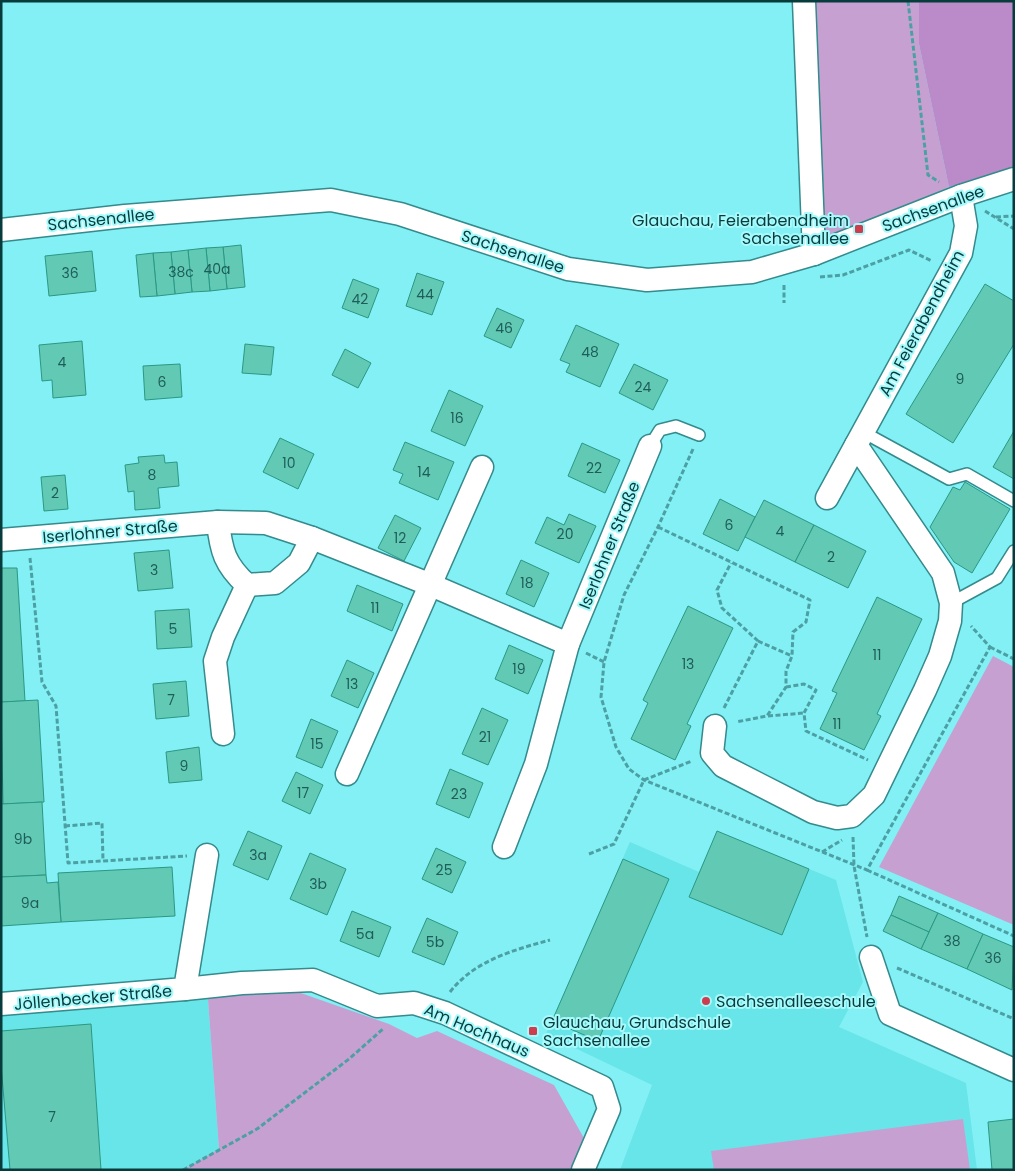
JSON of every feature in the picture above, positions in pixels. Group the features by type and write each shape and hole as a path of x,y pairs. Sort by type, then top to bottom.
{"street":[{"path":"804,1 814,254"},
{"name":"Sachsenallee","path":"1,230 125,216 331,200 400,214 568,269 647,280 752,272 814,254 961,196 1014,179"},
{"name":"Am Feierabendheim","path":"827,498 961,253 966,226 961,196"},
{"path":"714,726 712,753 723,766 813,812 837,818 852,816 874,795 885,768 940,656 950,621 950,603 943,573 859,439"},
{"name":"Iserlohner Straße","path":"504,847 536,764 568,644 650,446"},
{"path":"347,774 482,467"},
{"path":"218,522 221,547 231,570 247,584 275,583 299,563 312,538"},
{"name":"Iserlohner Straße","path":"1,540 218,522 266,523 312,538 431,585 568,644"},
{"path":"223,734 215,661 223,637 247,584"},
{"name":"Jöllenbecker Straße","path":"185,988 206,855"},
{"path":"871,957 890,1014 1014,1070"},
{"name":"Jöllenbecker Straße","path":"1,1004 242,983 314,980 377,1006"},
{"name":"Am Hochhaus","path":"377,1006 414,1003 445,1013 602,1087 609,1109 583,1170"}],"lane":[{"path":"650,446 660,430 676,426 699,435"},
{"path":"859,439 949,479 967,474 1014,501"},
{"path":"950,603 997,578 1014,551"}],"path":[{"path":"908,1 928,175 961,196"},
{"path":"1014,216 995,218 1014,229"},
{"path":"816,277 843,274 910,250 950,270"},
{"path":"784,280 784,303"},
{"path":"699,435 658,527 624,595 604,662 601,698 616,747 629,769 644,780 867,870 1014,936"},
{"path":"658,527 810,600 806,622 793,632 792,656 786,671 786,687 767,716"},
{"path":"28,538 42,682 56,706 68,863 206,855"},
{"path":"731,562 717,590 722,608 758,641 792,656"},
{"path":"950,603 990,648 1014,659"},
{"path":"714,726 758,641"},
{"path":"867,870 990,648"},
{"path":"786,687 804,684 816,690 804,713 806,731 885,768"},
{"path":"714,726 767,716 804,713"},
{"path":"589,854 614,844 644,780 712,753"},
{"path":"65,826 102,823 103,861"},
{"path":"822,852 853,833 854,866 871,957 1014,1019"},
{"path":"448,993 461,978 508,951 550,940"},
{"path":"183,1170 257,1129 349,1059 414,1003"}],"shaded area":[{"path":"806,1 919,1 919,44 949,187 820,244"},
{"path":"919,1 1014,1 1014,167 949,187 919,44"},
{"path":"993,656 1014,667 1014,925 879,867"},
{"name":"Sachsenalleeschule","path":"717,831 836,880 863,982 839,1027 966,1083 977,1170 620,1170 652,1085 546,1034 630,842 699,872"},
{"path":"207,986 219,1150 183,1170 1,1170 1,1004"},
{"path":"207,986 295,991 389,1024 417,1038 437,1031 554,1085 585,1140 572,1170 183,1170 219,1149"},
{"path":"963,1119 970,1170 714,1170 711,1151"}],"building":[{"path":"241,245 245,287 227,289 223,247"},
{"path":"223,247 227,289 210,291 206,248"},
{"path":"206,248 210,291 192,292 188,250"},
{"path":"188,250 192,292 175,294 171,252"},
{"path":"92,251 96,291 49,296 45,256"},
{"path":"171,252 175,294 157,296 153,253"},
{"path":"153,253 157,296 140,297 136,255"},
{"path":"417,273 444,282 432,315 406,306"},
{"path":"353,279 379,289 368,318 342,308"},
{"path":"985,284 1014,301 1014,344 953,443 906,414"},
{"path":"497,308 524,320 511,348 484,336"},
{"path":"576,325 619,344 600,387 566,372 570,364 560,360"},
{"path":"82,341 86,395 53,398 52,380 42,381 39,345"},
{"path":"245,344 274,347 271,375 242,373"},
{"path":"345,349 371,363 358,388 332,375"},
{"path":"180,364 182,397 145,400 143,366"},
{"path":"634,364 668,380 653,410 619,393"},
{"path":"449,390 483,406 465,446 431,431"},
{"path":"1014,431 1014,479 993,467"},
{"path":"280,438 314,454 298,489 263,472"},
{"path":"405,442 454,462 438,500 399,483 403,474 393,470"},
{"path":"582,443 620,460 605,493 568,476"},
{"path":"164,455 165,463 177,462 179,486 158,488 160,508 135,510 134,491 128,492 125,465 139,463 138,457"},
{"path":"65,475 68,509 44,511 41,477"},
{"path":"965,482 1010,509 972,573 954,562 930,527 953,487 960,490"},
{"path":"720,499 755,517 738,551 703,534"},
{"path":"764,500 814,525 795,562 745,537"},
{"path":"569,514 596,526 579,563 535,543 547,517 564,525"},
{"path":"395,515 421,528 404,561 378,548"},
{"path":"814,525 866,551 848,588 795,562"},
{"path":"169,550 173,588 138,591 134,553"},
{"path":"521,560 549,573 534,607 506,594"},
{"path":"1,568 17,568 25,701 1,702"},
{"path":"357,585 403,604 392,631 347,611"},
{"path":"877,597 922,619 877,714 881,716 864,750 820,729 837,693 832,691"},
{"path":"688,606 733,628 687,724 691,726 675,760 631,739 648,703 643,700"},
{"path":"189,609 192,647 157,649 155,611"},
{"path":"509,645 543,660 528,694 495,679"},
{"path":"347,660 374,673 358,708 331,696"},
{"path":"186,681 189,716 156,719 153,684"},
{"path":"38,700 44,802 3,804 1,702"},
{"path":"482,708 508,720 488,765 462,754"},
{"path":"311,719 338,731 322,768 296,757"},
{"path":"199,747 202,780 169,783 166,752"},
{"path":"450,769 483,783 469,818 436,804"},
{"path":"296,772 323,785 310,814 282,801"},
{"path":"42,802 46,875 1,877 1,804"},
{"path":"248,831 282,846 268,880 233,865"},
{"path":"717,831 809,869 782,935 689,897"},
{"path":"436,848 466,862 452,893 422,879"},
{"path":"310,853 346,869 327,915 290,899"},
{"path":"623,859 669,879 598,1041 552,1021"},
{"path":"172,867 175,916 61,922 58,873"},
{"path":"46,875 47,883 58,882 61,922 1,926 1,877"},
{"path":"899,896 938,913 929,932 891,915"},
{"path":"352,911 391,927 379,957 340,941"},
{"path":"938,913 983,934 967,969 921,949"},
{"path":"891,915 929,932 921,949 883,931"},
{"path":"427,918 458,932 444,965 412,952"},
{"path":"983,934 1014,947 1012,990 967,969"},
{"path":"91,1024 101,1170 10,1170 1,1065 1,1031"},
{"path":"1014,1119 1014,1170 992,1170 988,1122"}],"place":[{"name":"Glauchau, Feierabendheim Sachsenallee","path":"859,229"},
{"name":"Sachsenalleeschule","path":"706,1001"},
{"name":"Glauchau, Grundschule Sachsenallee","path":"533,1031"}]}
